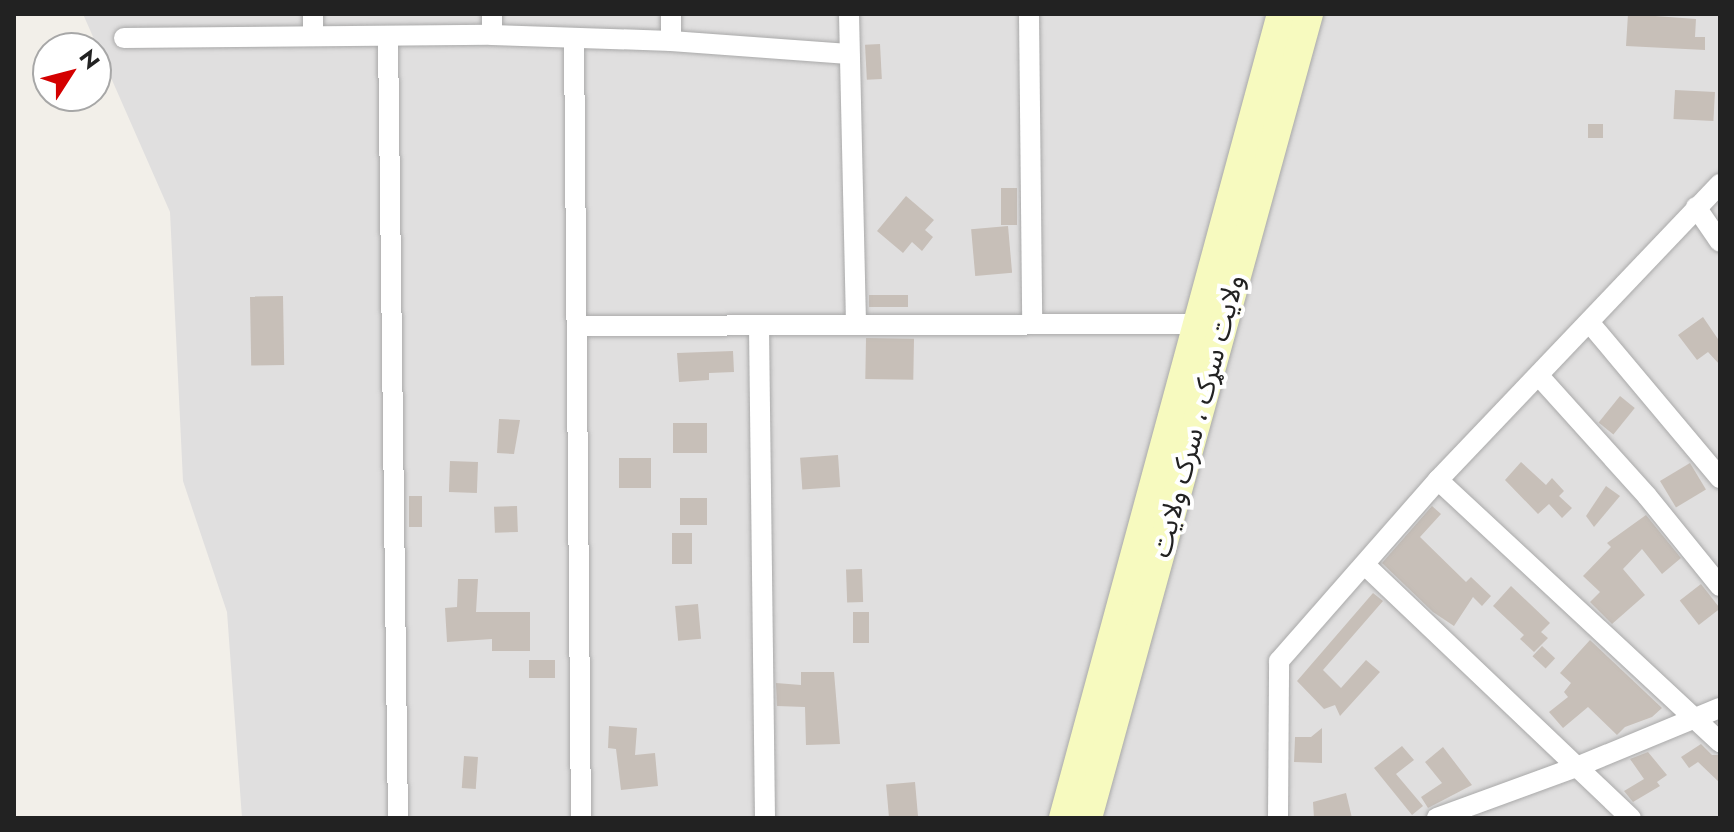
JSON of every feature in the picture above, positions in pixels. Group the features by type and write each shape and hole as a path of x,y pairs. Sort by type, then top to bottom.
{"main road":[{"name":"ولایت سړک ، سرک ولایت","path":"1063,818 1281,14"},
{"name":"ولایت سړک ، سرک ولایت","path":"1088,818 1309,14"}],"street":[{"path":"313,14 313,36"},
{"path":"671,14 671,41"},
{"path":"849,14 856,323"},
{"path":"1029,14 1032,323"},
{"path":"124,38 388,37 492,24 574,38 671,41 849,54"},
{"path":"388,37 398,818"},
{"path":"574,38 581,818"},
{"path":"1278,818 1279,661 1438,480 1720,184"},
{"path":"1696,207 1720,242"},
{"path":"1589,322 1720,478"},
{"path":"578,326 1196,324"},
{"path":"759,327 765,818"},
{"path":"1539,376 1720,586"},
{"path":"1438,480 1720,742"},
{"path":"1365,565 1631,818"},
{"path":"1444,817 1720,708"}],"shaded area":[{"path":"83,14 1720,14 1720,818 242,818 227,612 183,481 170,212 112,80 112,32 91,32"}],"building":[{"path":"1628,14 1696,19 1695,37 1705,37 1705,50 1626,46"},
{"path":"880,44 882,79 867,80 865,45"},
{"path":"1675,90 1715,92 1713,121 1673,119"},
{"path":"1588,124 1603,124 1603,138 1588,138"},
{"path":"1001,188 1017,188 1017,225 1001,225"},
{"path":"906,196 934,220 925,230 933,237 922,251 912,242 903,253 877,231"},
{"path":"1008,226 1012,273 975,276 971,229"},
{"path":"869,295 908,295 908,307 869,307"},
{"path":"283,296 284,365 251,366 250,297"},
{"path":"1703,317 1720,342 1720,365 1708,352 1697,360 1678,335"},
{"path":"866,338 914,339 913,380 865,379"},
{"path":"733,351 734,372 709,373 709,380 679,382 677,353"},
{"path":"1620,396 1635,408 1613,434 1599,422"},
{"path":"499,419 520,420 514,454 497,453"},
{"path":"673,423 707,423 707,453 673,453"},
{"path":"838,455 840,487 802,490 800,458"},
{"path":"619,458 651,458 651,488 619,488"},
{"path":"450,461 478,462 477,493 449,492"},
{"path":"1521,462 1546,485 1552,478 1564,491 1559,496 1572,508 1562,518 1549,504 1538,514 1505,480"},
{"path":"1690,463 1706,490 1676,508 1660,481"},
{"path":"1606,486 1620,496 1594,527 1586,516"},
{"path":"409,496 422,496 422,527 409,527"},
{"path":"680,498 707,498 707,525 680,525"},
{"path":"517,506 518,532 495,533 494,507"},
{"path":"1432,506 1441,514 1420,537 1466,582 1471,577 1491,596 1482,606 1473,597 1454,626 1433,612 1382,563"},
{"path":"1646,515 1681,558 1662,574 1642,549 1623,569 1645,595 1612,624 1590,602 1600,592 1583,576 1611,547 1607,543"},
{"path":"672,533 692,533 692,564 672,564"},
{"path":"862,569 863,602 847,603 846,570"},
{"path":"458,579 478,579 476,612 530,612 530,651 492,651 492,639 447,642 445,608 457,607"},
{"path":"1701,584 1720,608 1699,625 1680,601"},
{"path":"1511,586 1550,623 1541,632 1548,638 1534,652 1520,639 1524,635 1493,606"},
{"path":"1373,593 1383,601 1323,670 1341,688 1366,660 1380,672 1340,716 1335,705 1324,709 1297,681"},
{"path":"698,604 701,639 678,641 675,606"},
{"path":"853,612 869,612 869,643 853,643"},
{"path":"1590,640 1662,708 1652,717 1625,727 1617,735 1588,707 1563,728 1549,712 1568,697 1564,692 1571,683 1560,673"},
{"path":"1542,646 1555,658 1546,669 1532,656"},
{"path":"529,660 555,660 555,678 529,678"},
{"path":"801,672 834,672 840,744 806,745 805,707 777,706 776,683 801,685"},
{"path":"609,726 637,728 635,755 655,753 658,786 621,790 616,749 608,748"},
{"path":"1322,728 1322,763 1294,762 1295,737 1311,737"},
{"path":"1701,744 1712,755 1720,755 1720,783 1698,762 1689,768 1681,757"},
{"path":"1402,746 1414,760 1396,774 1423,806 1412,815 1374,768"},
{"path":"1443,747 1472,785 1428,808 1421,797 1442,783 1425,762"},
{"path":"1648,752 1667,775 1657,782 1660,786 1633,802 1624,791 1644,779 1630,759"},
{"path":"464,756 478,757 476,789 462,788"},
{"path":"915,782 918,818 889,818 886,785"},
{"path":"1346,793 1352,818 1314,818 1313,802"}]}
